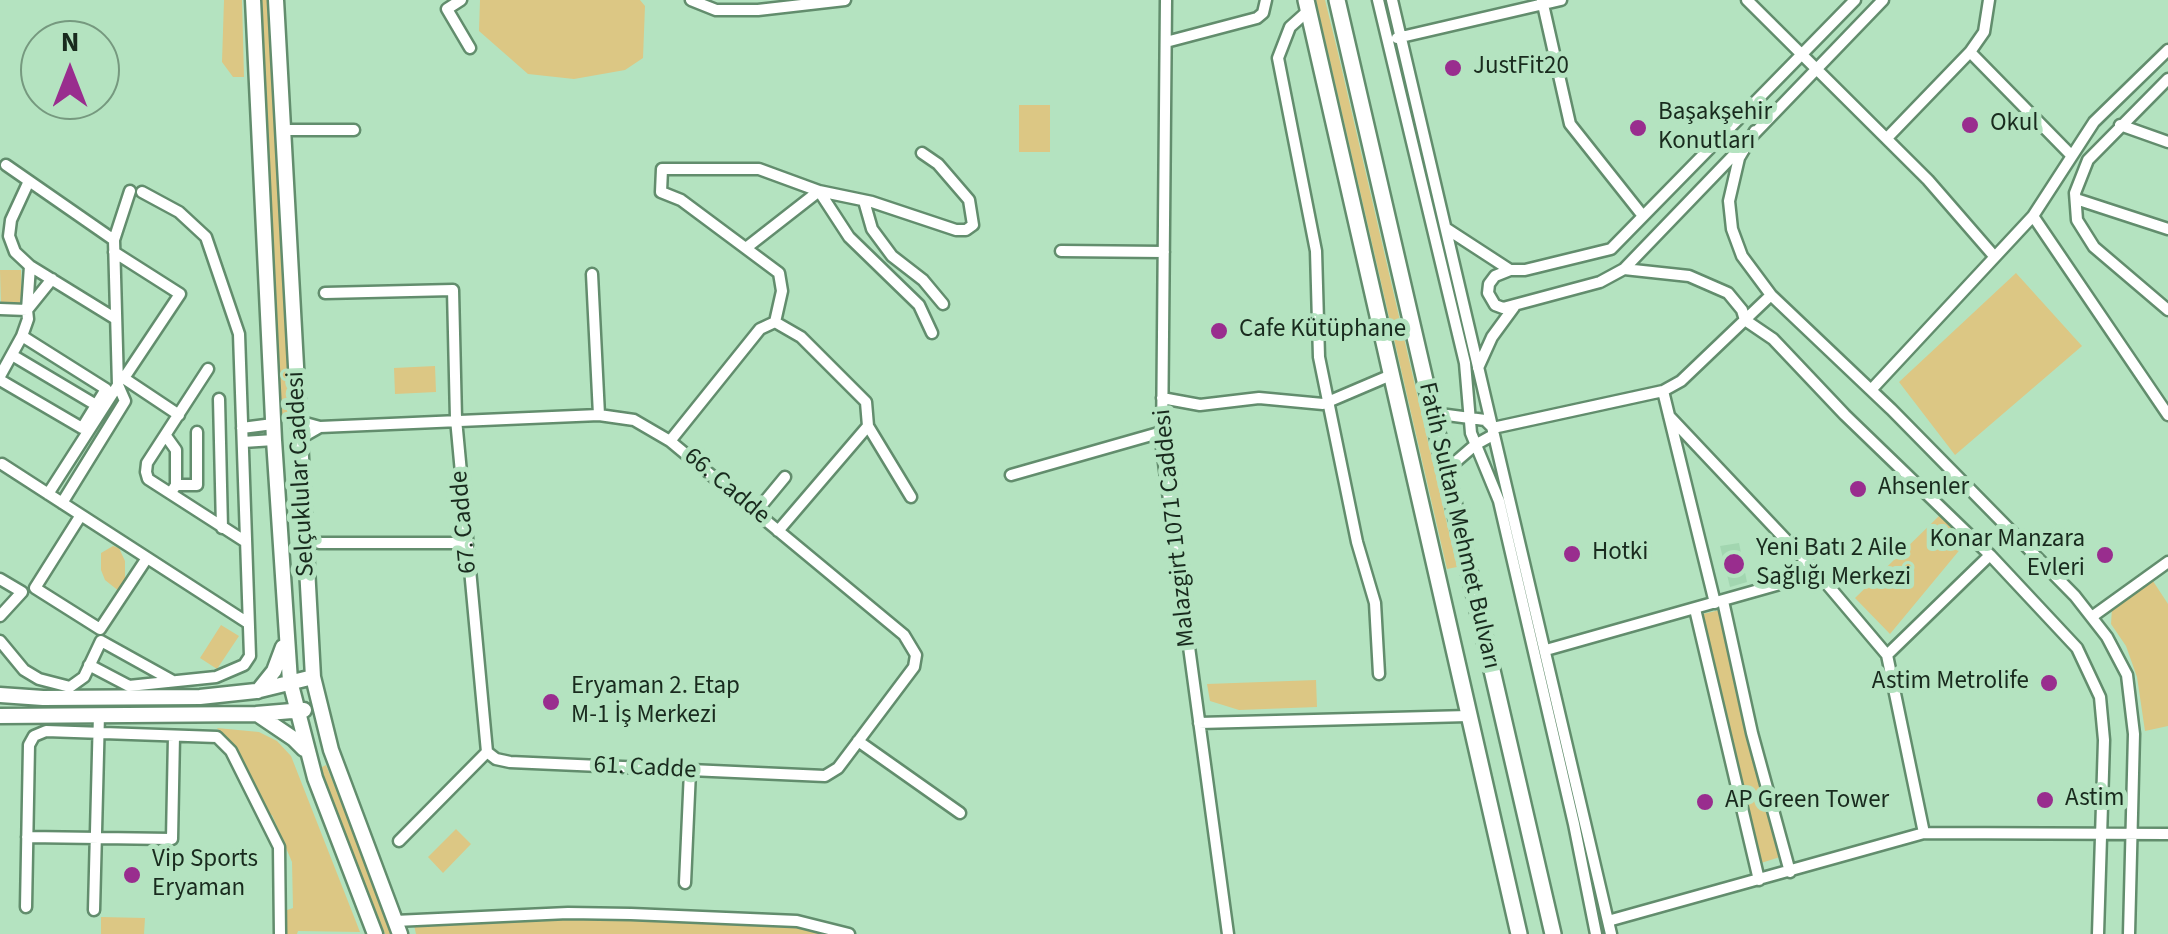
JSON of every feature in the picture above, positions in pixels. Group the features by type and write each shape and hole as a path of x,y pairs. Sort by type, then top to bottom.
{"highway":[{"name":"Fatih Sultan Mehmet Bulvarı","path":"1336,0 1553,934"},
{"name":"Fatih Sultan Mehmet Bulvarı","path":"1308,5 1519,934"}],"main road":[{"name":"Selçuklular Caddesi","path":"253,0 273,424 290,680 307,753 376,934"},
{"name":"Selçuklular Caddesi","path":"276,0 313,676 331,750 398,927"},
{"path":"273,424 298,421"},
{"path":"274,440 299,439"},
{"path":"258,690 274,670 286,636"},
{"path":"0,694 43,698 200,697 258,690 313,676"},
{"path":"0,716 256,714 319,707"},
{"path":"256,714 294,739 307,753"}],"street":[{"path":"461,0 448,9 470,48"},
{"path":"691,0 716,10 758,10 845,0"},
{"name":"Malazgirt 1071 Caddesi","path":"1166,0 1162,432 1228,934"},
{"path":"1166,42 1257,18 1266,0"},
{"path":"1378,0 1465,363 1468,420 1500,502 1596,934"},
{"path":"1392,0 1612,934"},
{"path":"1388,40 1561,0"},
{"path":"1747,0 1887,138 1994,256"},
{"path":"1854,0 1611,249 1495,276 1488,292 1495,305 1514,306 1600,282 1624,269 1883,0"},
{"path":"1887,138 1970,52 1984,32 1989,0"},
{"path":"1542,2 1570,124 1643,216"},
{"path":"1308,5 1290,27 1278,58 1316,250 1319,357 1357,542 1375,603 1380,674"},
{"path":"1871,390 2033,216 2094,122 2168,50"},
{"path":"1970,52 2070,155"},
{"path":"2168,80 2088,160 2076,199 2077,220 2094,247 2168,310"},
{"path":"2120,125 2168,142"},
{"path":"283,130 354,130"},
{"path":"1755,131 1739,158 1729,200 1732,229 1742,256 1771,295 1871,390 2093,616 2127,675 2134,714 2129,934"},
{"path":"775,322 782,290 779,273 681,200 661,192 662,168 759,169 819,191 966,230 973,225 969,200 938,164 922,153"},
{"path":"6,165 180,294 120,379 48,494"},
{"path":"30,181 17,201 9,236 14,252 30,266 116,318"},
{"path":"746,248 819,191"},
{"path":"819,191 849,237 919,305 932,333"},
{"path":"62,503 125,402 120,379 114,246 136,192 178,212 206,236 240,334 250,656 244,665 216,677 130,686 89,665"},
{"path":"2076,199 2168,229"},
{"path":"864,200 872,230 892,256 923,280 944,304"},
{"path":"2033,216 2168,415"},
{"path":"1447,230 1510,270"},
{"path":"1061,250 1164,252"},
{"path":"22,336 106,388 82,428 0,378 22,336 30,266"},
{"path":"1624,269 1668,272 1714,286 1735,300 1744,320 1773,339 1845,415 1990,555 2077,648 2100,697 2104,740 2098,934"},
{"path":"592,274 599,415"},
{"path":"27,310 52,279"},
{"name":"67. Cadde","path":"325,292 453,290 456,419 487,752"},
{"path":"1493,428 1663,391 1682,381 1771,295"},
{"path":"1478,368 1492,337 1514,306"},
{"path":"0,309 27,310"},
{"path":"670,441 760,329 775,322"},
{"path":"775,322 801,337 866,402 868,426 911,496"},
{"path":"12,355 96,406"},
{"path":"208,369 147,464 146,472 148,478 173,489 246,542"},
{"path":"1162,398 1200,405 1240,399 1328,402 1391,375"},
{"path":"120,379 179,414"},
{"path":"1663,391 1790,872"},
{"path":"219,400 222,528"},
{"path":"1432,413 1485,420 1493,428 1493,435 1445,471"},
{"name":"66. Cadde","path":"298,421 320,426 599,415 630,418 670,441 904,635 914,648 914,668 835,770 821,776 806,776"},
{"path":"1669,416 1821,577 1886,655 1924,833"},
{"path":"242,428 273,424"},
{"name":"66. Cadde","path":"299,439 320,426"},
{"path":"778,531 868,426"},
{"path":"173,489 197,485 196,432"},
{"path":"1011,475 1162,432"},
{"path":"166,436 176,450 173,489"},
{"path":"243,442 274,440"},
{"path":"2,464 248,623"},
{"path":"756,512 785,477"},
{"path":"81,515 35,588 100,629 148,558"},
{"path":"320,543 466,542"},
{"path":"1886,655 1990,555"},
{"path":"2093,616 2168,562"},
{"path":"1546,650 1794,580 1821,577"},
{"path":"0,579 22,592 0,616"},
{"path":"1695,609 1759,880"},
{"path":"0,641 24,670 39,679 70,687 84,677 101,641 174,681"},
{"path":"94,910 99,714"},
{"path":"1199,723 1468,716"},
{"path":"26,907 28,745 34,736 46,731 217,737 230,752 279,847 280,934"},
{"path":"26,837 172,840 174,736"},
{"path":"858,741 960,814"},
{"path":"400,841 487,752"},
{"name":"61. Cadde","path":"487,752 510,762 806,776"},
{"path":"685,884 690,771"},
{"path":"1608,921 1924,833 2168,834"},
{"path":"398,927 568,913 797,921 848,934"}],"shaded area":[{"path":"224,0 242,0 244,77 233,77 222,62"},
{"path":"262,0 269,0 290,410 286,416 281,414"},
{"path":"480,0 640,0 645,6 643,58 625,70 574,79 528,74 479,31"},
{"path":"1316,0 1325,0 1457,567 1447,569"},
{"path":"1019,105 1050,105 1050,152 1019,152"},
{"path":"0,270 21,270 22,304 1,304"},
{"path":"2016,273 2082,346 1955,455 1899,382"},
{"path":"435,366 436,392 395,394 394,368"},
{"path":"1939,516 1967,541 1890,634 1855,598"},
{"name":"Yeni Batı 2 Aile Sağlığı Merkezi","path":"1739,543 1747,582 1730,587 1720,546"},
{"path":"113,546 119,548 125,561 125,587 120,592 105,580 101,570 101,553"},
{"path":"2153,581 2168,604 2168,726 2145,731 2137,677 2126,646 2111,624 2112,608"},
{"path":"1720,610 1780,857 1761,863 1703,614"},
{"path":"221,625 239,636 217,669 200,658"},
{"path":"1316,680 1317,707 1239,710 1210,701 1207,684"},
{"path":"217,728 259,732 277,741 291,756 360,932 287,934 287,910 293,908 292,862 261,795"},
{"path":"326,765 393,934 385,934 320,768"},
{"path":"456,829 471,844 443,873 428,857"},
{"path":"101,917 145,918 144,934 101,934"},
{"path":"566,918 783,925 826,934 416,934 414,925"}],"place":[{"name":"JustFit20","path":"1453,68"},
{"name":"Okul","path":"1970,125"},
{"name":"Başakşehir Konutları","path":"1638,128"},
{"name":"Cafe Kütüphane","path":"1219,331"},
{"name":"Ahsenler","path":"1858,489"},
{"name":"Hotki","path":"1572,554"},
{"name":"Konar Manzara Evleri","path":"2105,555"},
{"name":"Yeni Batı 2 Aile Sağlığı Merkezi","path":"1734,564"},
{"name":"Astim Metrolife","path":"2049,683"},
{"name":"Eryaman 2. Etap M-1 İş Merkezi","path":"551,702"},
{"name":"Astim","path":"2045,800"},
{"name":"AP Green Tower","path":"1705,802"},
{"name":"Vip Sports Eryaman","path":"132,875"}]}
